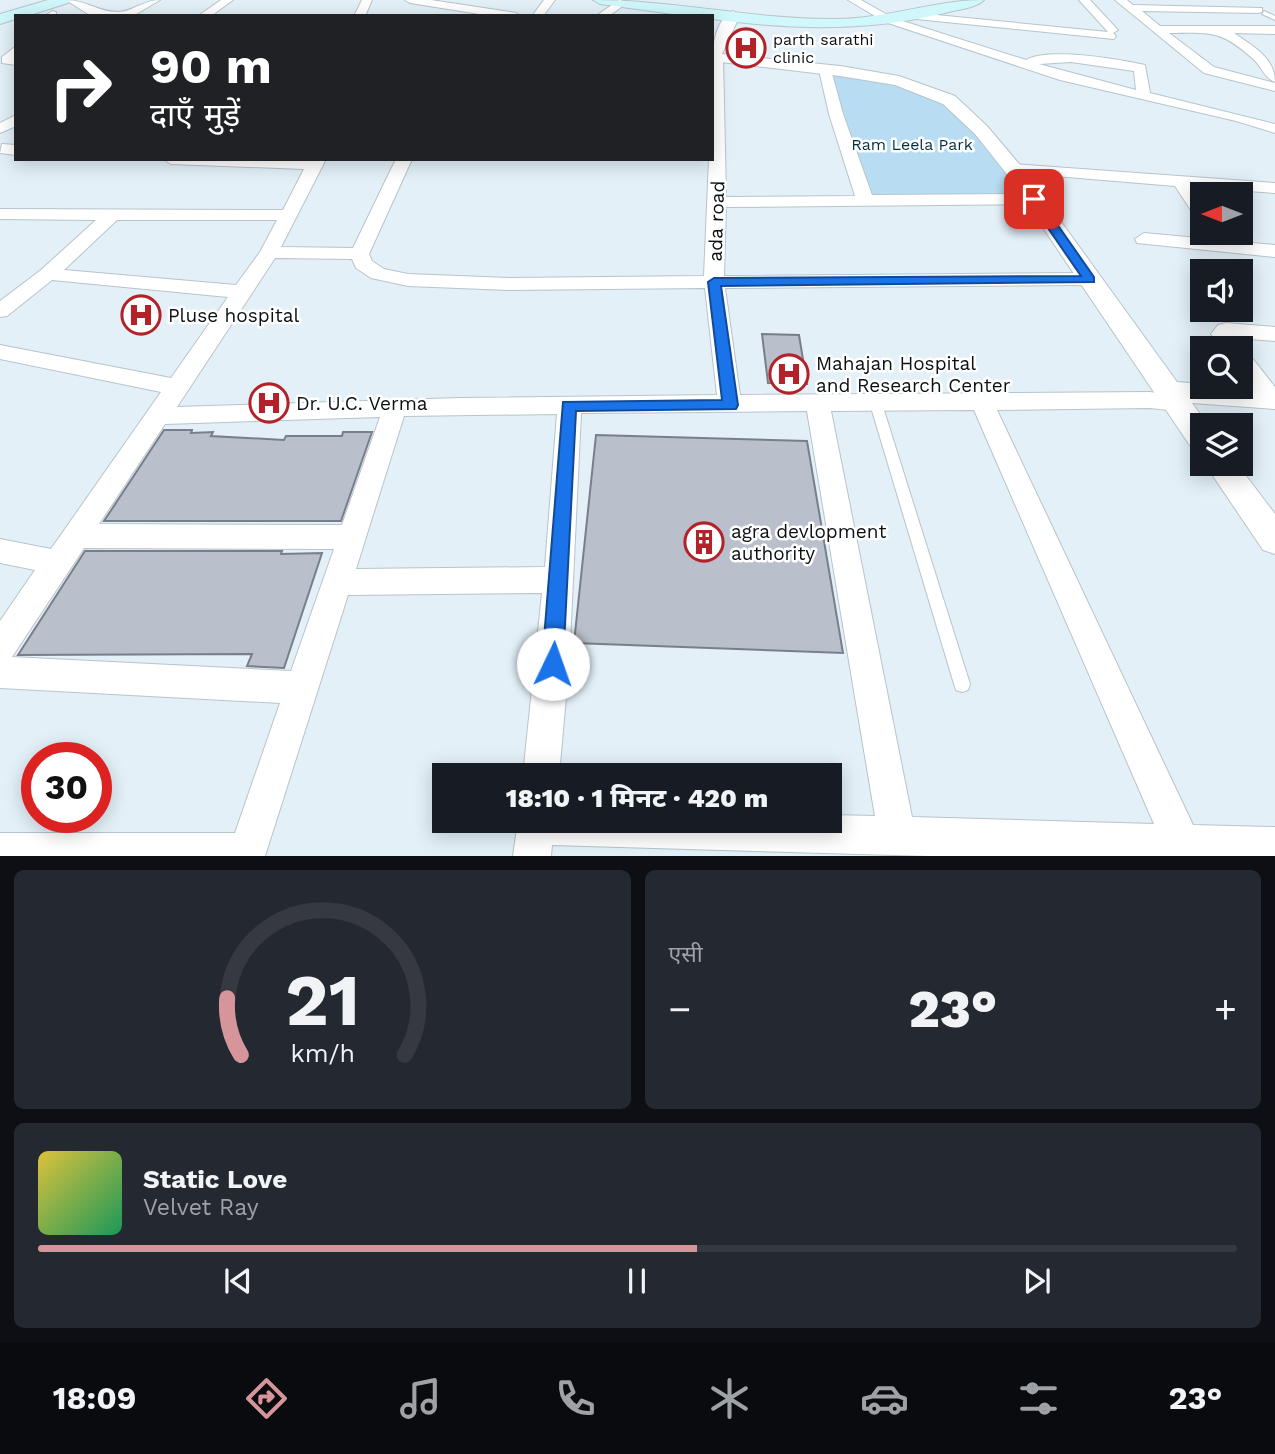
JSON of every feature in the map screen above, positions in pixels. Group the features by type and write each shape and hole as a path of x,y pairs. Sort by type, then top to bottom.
{"main road":[{"path":"17,14 63,0"},
{"path":"600,0 835,24 916,16 977,0"}],"street":[{"path":"71,0 91,9 93,13 103,14"},
{"path":"127,14 155,0"},
{"path":"206,14 228,0"},
{"path":"404,3 495,14 513,0"},
{"path":"539,14 550,0"},
{"path":"853,0 890,20 1065,77 1275,129"},
{"path":"916,16 1111,33 1084,0"},
{"path":"1243,0 1268,16"},
{"path":"604,14 623,2"},
{"path":"1125,4 1268,16"},
{"path":"1125,4 1209,70 1275,87"},
{"name":"ada road","path":"730,405 714,282 717,58 714,55 733,15"},
{"path":"1156,29 1275,30"},
{"path":"1222,30 1258,56 1275,78"},
{"path":"14,52 6,60 14,61"},
{"path":"717,58 825,69 908,83 941,96 974,122 1013,169 1190,422"},
{"path":"1017,62 1071,58 1138,67 1141,69 1144,96"},
{"path":"825,69 836,114 865,201"},
{"path":"0,647 155,415 243,292 269,252 317,162 268,161"},
{"path":"403,161 360,254 363,264 378,274 408,280 509,284 1090,279"},
{"path":"1013,169 1275,188"},
{"path":"1180,180 1190,195"},
{"path":"717,202 1034,199"},
{"path":"0,311 48,274 114,213"},
{"path":"0,214 289,215"},
{"path":"1144,239 1190,239"},
{"path":"1246,245 1275,251"},
{"path":"269,252 360,254"},
{"path":"48,274 243,292"},
{"path":"1223,336 1222,334 1226,330 1275,334"},
{"path":"0,352 176,387"},
{"path":"1253,375 1274,403"},
{"path":"155,415 395,408 876,404 1150,400 1172,397 1274,403"},
{"path":"982,402 1185,850"},
{"path":"817,404 897,836"},
{"path":"542,763 553,664 569,406"},
{"path":"0,852 246,854 395,408"},
{"path":"1229,476 1275,540"},
{"path":"74,536 352,537"},
{"path":"0,551 56,562"},
{"path":"337,582 558,580"},
{"path":"0,672 302,688"},
{"path":"535,834 897,836 1185,850 1275,846"}],"lane":[{"path":"876,404 962,684"}],"green space":[{"name":"Ram Leela Park","path":"830,72 904,84 946,99 979,130 1024,197 871,197"}],"building":[{"path":"762,334 799,335 807,384 768,383"},
{"path":"164,430 192,430 191,433 213,432 211,436 284,440 286,436 342,436 343,432 372,432 341,521 104,521"},
{"name":"agra devlopment authority","path":"596,435 807,441 843,653 574,643"},
{"path":"85,551 322,553 284,668 247,666 252,654 18,655"}],"place":[{"name":"parth sarathi clinic","path":"746,48"},
{"name":"Pluse hospital","path":"141,315"},
{"name":"Mahajan Hospital and Research Center","path":"789,374"},
{"name":"Dr. U.C. Verma","path":"269,403"},
{"name":"agra devlopment authority","path":"704,542"}],"route":[{"path":"553,664 569,406 730,405 714,282 1090,279 1034,199"}]}
